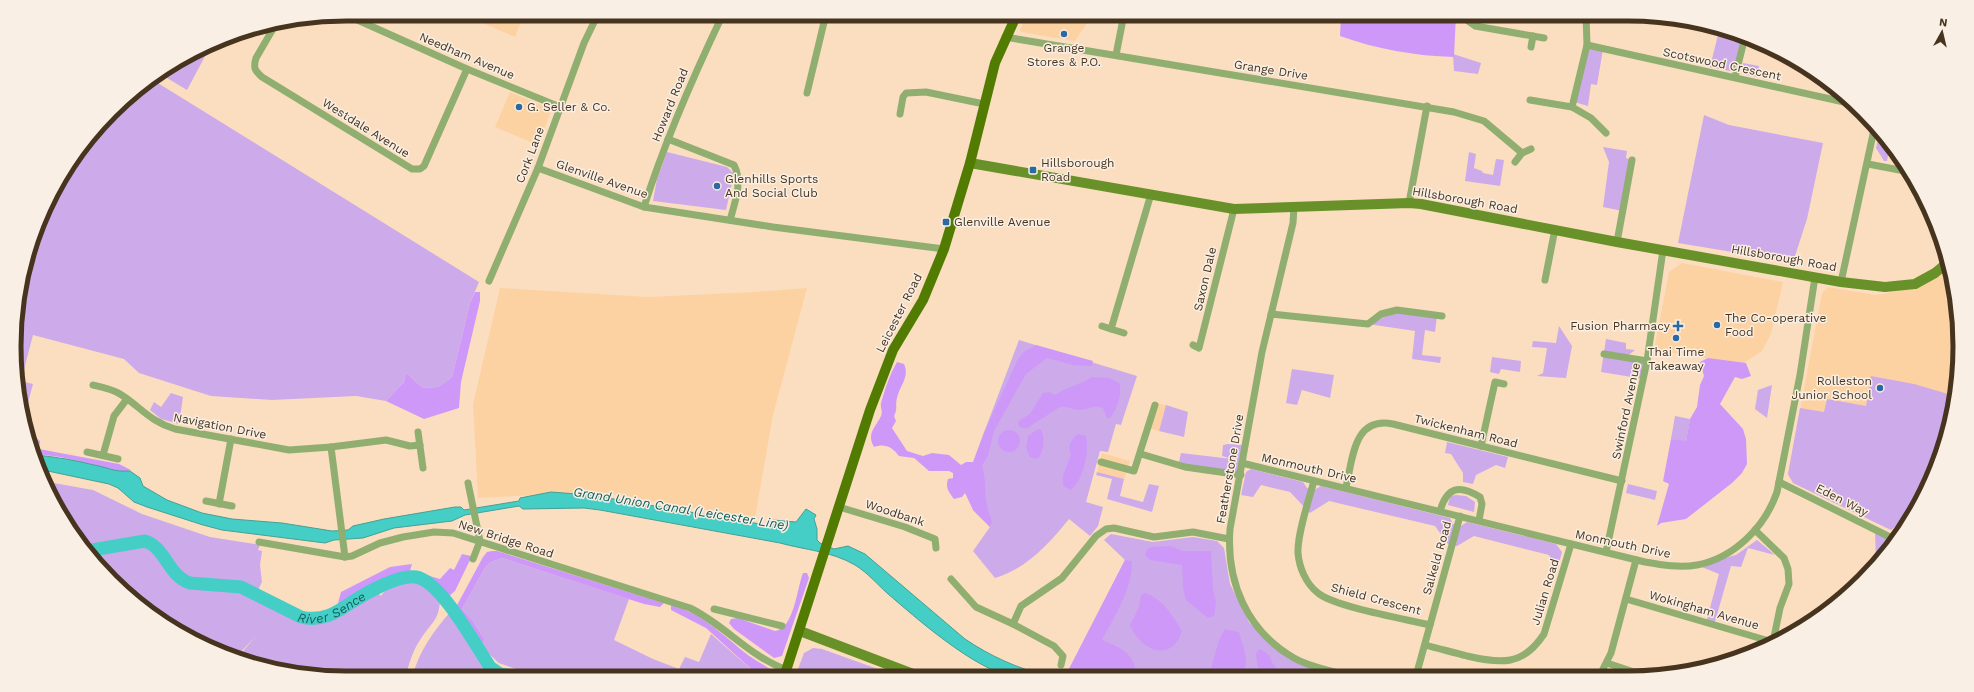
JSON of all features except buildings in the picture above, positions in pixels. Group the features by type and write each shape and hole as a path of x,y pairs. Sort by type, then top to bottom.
{"main road":[{"name":"Leicester Road","path":"800,631 870,410 893,350 923,300 944,249 970,164 995,63 1012,21"},
{"path":"787,671 800,631"}],"street":[{"name":"Needham Avenue","path":"360,21 467,69 560,107"},
{"name":"Cork Lane","path":"489,281 538,168 584,43 595,21"},
{"name":"Howard Road","path":"644,207 658,165 692,79 720,21"},
{"path":"807,93 824,21"},
{"path":"1116,55 1123,21"},
{"path":"1468,21 1475,26 1544,38"},
{"path":"1572,107 1587,45 1586,21"},
{"name":"Westdale Avenue","path":"273,29 256,58 254,65 255,70 262,77 412,169 420,170 424,166 467,69"},
{"name":"Grange Drive","path":"1005,36 1427,106 1454,112 1484,121 1522,153"},
{"path":"1531,47 1533,36"},
{"path":"1735,77 1744,43"},
{"name":"Scotswood Crescent","path":"1587,45 1841,101"},
{"path":"900,114 903,97 906,93 926,92 984,104"},
{"path":"1530,100 1572,107 1591,118 1606,133"},
{"path":"1409,203 1427,106"},
{"path":"1841,282 1873,134"},
{"path":"668,139 734,164 739,174 737,192 730,220"},
{"path":"1515,162 1522,153 1531,149"},
{"path":"1617,242 1632,160"},
{"name":"Hillsborough Road","path":"970,164 1234,208 1409,203 1841,282 1885,287 1915,284 1935,273 1943,266"},
{"path":"1868,164 1901,170"},
{"name":"Glenville Avenue","path":"538,168 644,207 944,249"},
{"path":"1111,329 1151,194"},
{"name":"Featherstone Drive","path":"1294,207 1293,223 1262,352 1229,539 1229,555 1234,584 1246,609 1259,628 1268,638 1294,658 1306,664 1331,671"},
{"name":"Saxon Dale","path":"1192,346 1199,348 1234,208"},
{"path":"1545,280 1556,229"},
{"name":"Swinford Avenue","path":"1606,552 1647,361 1663,250"},
{"name":"Monmouth Drive","path":"1242,463 1314,481 1346,487 1636,560 1668,566 1697,565 1721,557 1735,550 1737,545 1755,530 1773,502 1779,482 1800,375 1815,277"},
{"path":"1270,314 1368,324 1381,314 1397,310 1442,316"},
{"path":"1102,326 1124,333"},
{"path":"1604,354 1647,361"},
{"path":"1480,446 1496,379 1504,384"},
{"name":"Navigation Drive","path":"93,385 111,390 127,399 148,417 161,425 175,429 289,450 330,447 386,440 410,446 420,446"},
{"path":"103,455 114,416 127,399"},
{"path":"1101,462 1134,471 1155,405"},
{"name":"Twickenham Road","path":"1346,487 1357,440 1372,424 1379,423 1393,424 1622,481"},
{"path":"418,432 423,468"},
{"path":"219,504 231,439"},
{"path":"330,447 345,557"},
{"path":"87,452 118,459"},
{"path":"1140,454 1186,468 1241,474"},
{"name":"Shield Crescent","path":"1314,481 1298,552 1301,568 1308,583 1318,594 1334,601 1430,625"},
{"name":"Eden Way","path":"1779,482 1891,537"},
{"path":"468,483 474,521 480,540 473,559"},
{"path":"1440,511 1446,494 1452,490 1466,490 1480,497 1482,504 1479,520"},
{"path":"206,501 232,506"},
{"name":"Woodbank","path":"839,507 922,533 935,539 936,548"},
{"name":"Salkeld Road","path":"1417,671 1460,516"},
{"path":"1013,624 1021,606 1062,578 1099,533 1106,529 1114,528 1154,537 1193,532 1229,539"},
{"path":"1755,530 1784,558 1789,572 1789,584 1780,608 1776,635"},
{"name":"New Bridge Road","path":"259,542 345,557 352,556 380,543 434,532 453,532 690,608 717,624 769,663 783,671"},
{"name":"Julian Road","path":"1425,645 1493,661 1509,661 1521,657 1538,642 1544,634 1571,544"},
{"path":"1602,671 1607,663 1636,560"},
{"path":"951,579 976,607 1013,624 1054,646 1063,656 1061,665"},
{"name":"Wokingham Avenue","path":"1626,599 1766,640"},
{"path":"714,609 728,612 769,626 782,626"},
{"path":"717,624 728,612"},
{"path":"800,631 905,671"},
{"path":"1607,663 1631,671"}],"shaded area":[{"path":"478,21 521,21 515,37"},
{"path":"1024,21 1088,21 1075,41 1021,32 1020,29"},
{"path":"1341,21 1456,21 1454,57 1396,51 1368,45 1340,36"},
{"path":"1718,34 1741,41 1735,66 1730,71 1710,67"},
{"path":"1587,45 1603,49 1597,85 1591,84 1588,106 1574,102"},
{"path":"207,53 187,90 164,76"},
{"path":"1453,54 1481,63 1478,74 1454,71"},
{"path":"1743,63 1759,66 1757,77 1745,74 1742,70"},
{"path":"156,82 479,282 470,303 452,377 438,387 423,388 406,373 404,382 386,401 356,396 272,400 211,396 139,373 124,359 33,335 23,374 21,346 27,283 38,242 55,202 76,165 88,148 116,116"},
{"path":"510,92 548,108 550,114 538,145 495,127"},
{"path":"1704,115 1729,125 1823,143 1807,219 1793,262 1678,243"},
{"path":"1878,139 1889,152 1887,161 1884,161 1876,148"},
{"path":"1603,147 1627,151 1626,158 1632,160 1623,211 1603,207 1609,162"},
{"path":"667,152 727,167 734,174 726,210 653,201 657,179"},
{"path":"1469,152 1476,154 1474,168 1482,171 1483,173 1493,175 1496,159 1504,160 1500,186 1465,181"},
{"path":"1682,263 1783,282 1771,334 1762,351 1742,364 1654,350 1669,272"},
{"name":"Rolleston Junior School","path":"1944,271 1950,304 1953,346 1947,409 1936,450 1919,490 1900,524 1891,530 1793,483 1788,474 1822,293 1828,287 1876,295 1918,286 1934,279"},
{"path":"500,288 649,297 807,288 773,415 755,518 600,492 478,498 473,404"},
{"path":"475,292 480,292 480,301 461,382 459,408 424,419 386,401 404,382 406,373 423,388 438,387 452,377 470,303"},
{"path":"1397,310 1437,316 1435,332 1425,330 1422,355 1441,357 1440,363 1412,359 1415,331 1368,324"},
{"path":"1559,326 1572,346 1566,378 1537,376 1543,373 1547,348 1532,347 1533,341 1556,343"},
{"path":"1606,339 1626,343 1626,349 1635,350 1626,357 1647,361 1644,379 1601,372"},
{"path":"1019,340 1137,376 1121,425 1116,424 1108,452 1100,451 1086,502 1103,507 1098,526 1090,536 1069,519 1053,538 1027,562 1006,574 995,578 973,551 990,527 973,510 983,435"},
{"path":"1036,345 1093,361 1092,366 1073,365 1047,358 1026,374 994,431 988,456 982,465 987,506 992,521 990,527 973,510 965,493 962,497 954,499 947,487 948,479 953,478 953,473 949,471 929,471 914,458 899,456 894,450 882,445 874,447 871,434 881,416 881,405 883,398 897,362 904,364 906,373 898,393 894,416 896,421 892,428 907,451 923,456 932,453 949,455 961,465 966,462 973,462 983,435 1018,359 1024,352"},
{"path":"1492,357 1521,361 1520,372 1501,369 1499,374 1490,372"},
{"path":"1708,358 1746,363 1751,376 1742,379 1735,377 1720,404 1743,429 1746,439 1747,464 1742,473 1732,483 1686,519 1661,523 1657,526 1669,484 1663,481 1671,439 1686,441 1690,419 1697,407 1700,385 1704,376 1700,362"},
{"path":"1292,369 1334,375 1330,398 1302,390 1297,405 1286,403"},
{"path":"1871,376 1914,384 1949,394 1942,430 1928,470 1919,490 1900,524 1891,530 1793,483 1788,474 1800,408 1824,412 1827,399 1866,406"},
{"path":"1092,377 1109,378 1119,383 1119,401 1110,418 1107,418 1103,408 1099,407 1077,410 1067,407 1060,407 1027,428 1021,428 1018,424 1020,420 1030,414 1043,393 1049,392 1055,395"},
{"path":"23,382 33,384 27,407"},
{"path":"1772,385 1767,418 1755,409 1758,390"},
{"path":"171,393 183,397 179,424 161,419 150,410 154,402 161,407"},
{"path":"1152,402 1166,405 1159,431 1145,427"},
{"path":"1166,405 1188,412 1184,437 1159,431"},
{"path":"1675,416 1690,419 1686,442 1671,439"},
{"path":"1038,429 1042,432 1044,440 1043,449 1037,459 1030,457 1026,448 1028,436"},
{"path":"1009,430 1013,431 1019,437 1019,445 1013,451 1009,452 1005,451 999,445 998,441 999,437 1005,431"},
{"path":"1079,434 1086,436 1086,457 1079,479 1071,490 1063,486 1063,475 1071,455 1069,446 1074,437"},
{"path":"34,437 40,441 39,449 119,464 131,470 120,473 99,466 60,457 40,454"},
{"path":"1447,442 1508,457 1505,468 1496,465 1476,475 1473,484 1463,482 1463,473 1451,454 1445,453"},
{"path":"1223,445 1243,445 1241,475 1178,466 1181,453 1232,459 1222,456"},
{"path":"1102,453 1130,461 1124,479 1097,472"},
{"path":"1251,469 1303,482 1307,488 1314,490 1321,486 1450,518 1453,524 1461,526 1467,522 1556,544 1562,552 1557,571 1549,555 1474,536 1457,546 1448,544 1435,526 1329,501 1310,513 1290,492 1261,485 1253,497 1241,495 1246,472"},
{"path":"1097,472 1124,479 1120,496 1143,502 1149,484 1159,486 1152,512 1107,499 1112,479 1096,475"},
{"path":"52,483 93,490 142,514 210,537 260,545 258,550 262,551 260,565 262,582 253,600 259,602 264,601 299,621 306,623 337,618 366,596 376,592 381,596 395,583 403,581 419,584 434,595 440,602 438,613 416,646 407,671 346,671 304,668 283,665 241,654 256,636 240,653 183,627 148,604 116,576 88,544 76,527"},
{"path":"1628,484 1657,491 1655,500 1626,493"},
{"path":"1450,496 1466,496 1475,502 1474,512 1448,505"},
{"path":"1875,532 1890,538 1876,556"},
{"path":"1111,534 1153,542 1193,537 1217,541 1224,548 1230,584 1249,622 1278,651 1302,665 1322,671 1068,671 1125,560 1104,540"},
{"path":"1757,540 1775,555 1748,548 1741,567 1731,566 1714,625 1706,623 1719,574 1697,565 1736,555"},
{"path":"1171,546 1183,551 1211,551 1213,589 1216,602 1214,616 1208,618 1186,600 1183,588 1182,565 1150,560 1145,555 1147,549 1152,547"},
{"path":"497,551 664,603 660,607 644,604 502,558 491,562 485,568 462,609 473,621 485,640 482,643 459,614 456,607 483,557 487,552"},
{"path":"462,554 471,556 470,560 455,591 449,596 435,583 420,576 416,572 440,579 450,568 454,570"},
{"path":"502,558 629,599 614,640 653,659 679,669 685,657 699,662 711,634 753,671 521,671 499,663 488,653 482,643 485,640 473,621 462,609 485,568 491,562"},
{"path":"1125,560 1132,561 1126,592 1102,640 1126,652 1130,656 1136,671 1059,671 1069,669"},
{"path":"412,564 410,571 359,591 342,605 338,603 341,592 390,567"},
{"path":"803,573 807,573 809,578 782,656 774,658 734,629 729,623 731,619 738,618 775,631 781,629 791,616"},
{"path":"1145,593 1151,595 1162,603 1182,631 1177,641 1171,648 1156,650 1148,647 1135,634 1130,625 1139,607 1141,595"},
{"path":"671,605 701,618 748,655 772,671 753,671 706,628 671,610"},
{"path":"451,611 479,658 492,671 414,671 427,642"},
{"path":"1225,629 1239,632 1246,660 1244,671 1210,671 1219,640"},
{"path":"813,648 822,649 878,669 874,669 876,671 797,671 804,653"},
{"path":"1260,649 1268,654 1274,666 1279,671 1259,671 1256,656 1257,651"}],"water":[{"path":"40,456 72,460 115,470 130,471 140,478 143,486 167,500 202,513 232,519 282,523 332,531 348,530 353,526 384,519 455,507 461,507 464,510 519,501 520,498 551,492 590,495 766,525 773,520 796,522 806,509 816,515 814,519 817,529 817,540 820,543 834,549 848,546 865,554 965,639 1004,661 1031,671 996,671 980,664 929,628 860,568 837,557 780,543 600,510 584,508 523,509 519,506 465,515 452,521 394,528 363,538 334,540 325,543 222,530 203,525 134,502 118,488 109,484 46,471"}],"waterway":[{"name":"River Sence","path":"93,550 145,541 158,549 172,569 183,580 190,583 241,587 301,617 309,618 328,616 392,581 401,578 416,577 426,581 447,602 467,630 490,667 496,671"}],"place":[{"name":"Grange Stores & P.O.","path":"1064,34"},
{"name":"G. Seller & Co.","path":"519,107"},
{"name":"Hillsborough Road","path":"1033,170"},
{"name":"Glenhills Sports And Social Club","path":"717,186"},
{"name":"Glenville Avenue","path":"946,222"},
{"name":"The Co-operative Food","path":"1717,325"},
{"name":"Fusion Pharmacy","path":"1678,326"},
{"name":"Thai Time Takeaway","path":"1676,338"},
{"name":"Rolleston Junior School","path":"1880,388"}],"water label":[{"name":"Grand Union Canal (Leicester Line)","path":"681,508"}]}
